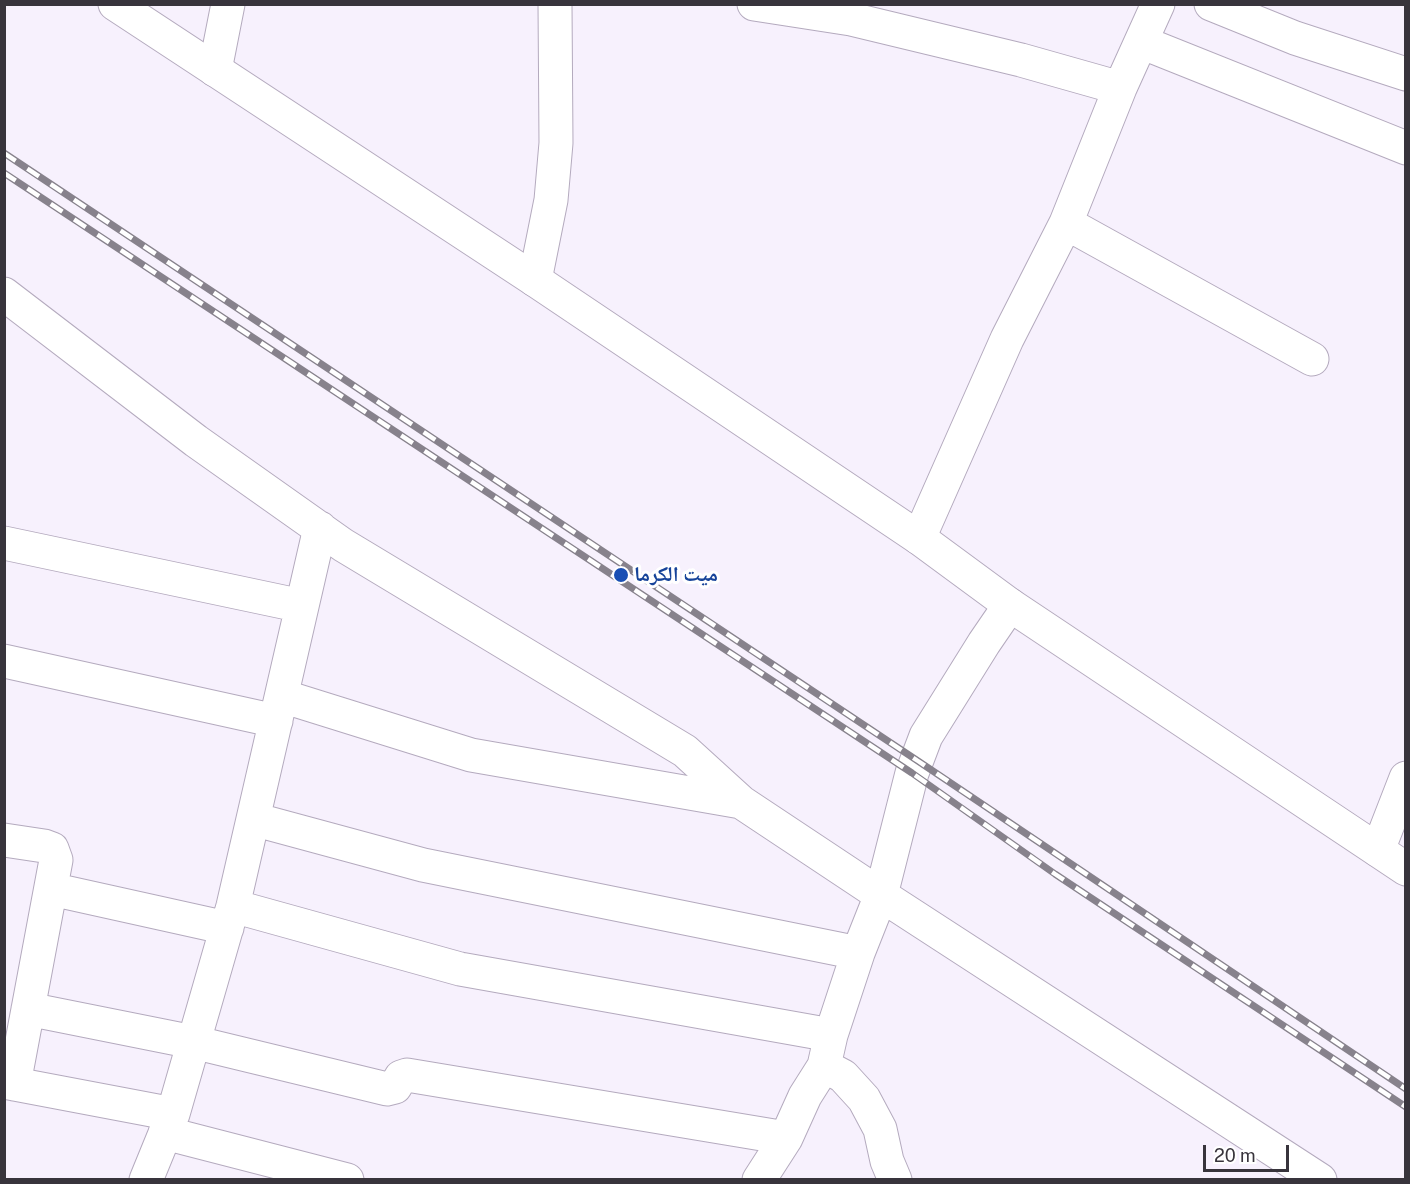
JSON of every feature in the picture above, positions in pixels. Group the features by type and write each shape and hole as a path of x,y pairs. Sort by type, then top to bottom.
{"street":[{"path":"115,4 535,279 919,538 1010,605 1406,869"},
{"path":"215,70 228,4"},
{"path":"535,279 551,200 556,143 555,4"},
{"path":"754,4 851,20 1022,60 1120,88"},
{"path":"919,538 1006,339 1066,223 1120,88 1158,4"},
{"path":"1210,4 1295,38 1406,74"},
{"path":"1141,42 1406,148"},
{"path":"1066,223 1312,359"},
{"path":"4,294 196,441 343,545 685,751 741,801 881,895 1320,1179"},
{"path":"146,1179 169,1124 230,917 320,528"},
{"path":"4,543 302,606"},
{"path":"759,1179 786,1138 806,1096 824,1066 831,1035 858,953 881,895 912,773 926,736 1010,605"},
{"path":"4,661 279,708 471,755 741,801"},
{"path":"1378,850 1406,778"},
{"path":"253,819 423,865 858,953"},
{"path":"4,840 52,849 56,860 28,1009 9,1083 169,1124 347,1179"},
{"path":"51,889 230,917 460,969 831,1035"},
{"path":"28,1009 193,1042 387,1089 394,1087 400,1077 407,1075 786,1138"},
{"path":"824,1066 843,1076 864,1099 880,1129 887,1161 895,1179"}],"railway":[{"path":"4,153 918,761 1406,1089"},
{"path":"4,173 912,773 1055,874 1406,1107"}],"place":[{"name":"ميت الكرما","path":"621,575"}]}
